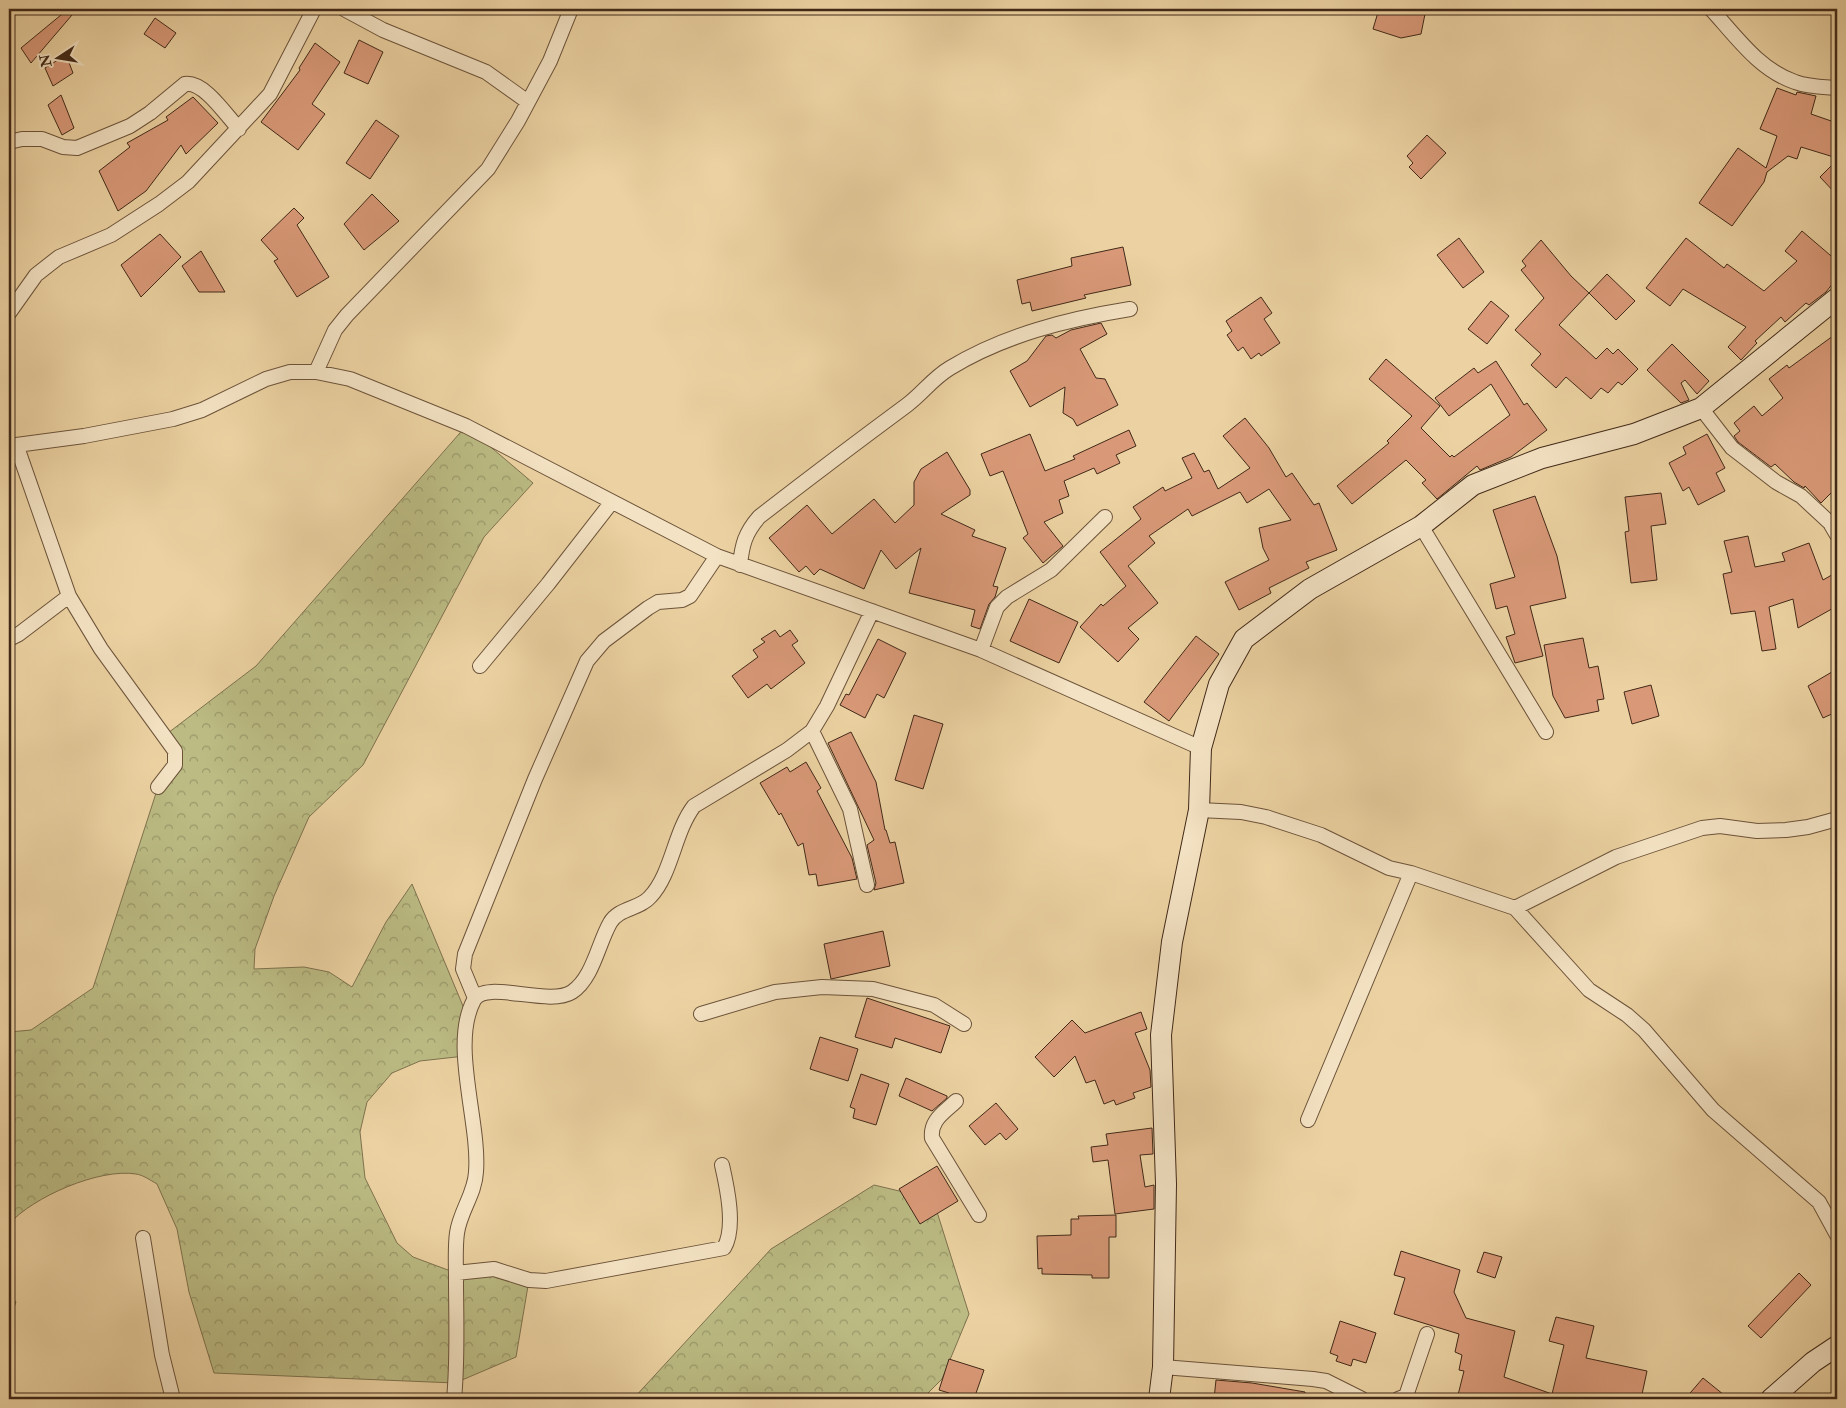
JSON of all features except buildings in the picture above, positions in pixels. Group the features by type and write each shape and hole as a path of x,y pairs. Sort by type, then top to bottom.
{"street":[{"path":"9,313 36,275 59,257 111,235 159,204 188,182 270,94 314,9"},
{"path":"344,9 390,33 486,72 528,102"},
{"path":"316,372 335,330 488,169 550,61 571,9"},
{"path":"1711,9 1756,58 1780,76 1797,83 1837,88"},
{"path":"9,142 22,139 42,139 63,147 77,148 130,126 150,113 185,84 191,83 201,87 239,129"},
{"path":"1158,1399 1163,1367 1166,1184 1161,1035 1172,942 1199,810 1201,748 1219,684 1244,639 1310,589 1421,526 1473,485 1542,458 1634,434 1701,408 1837,298"},
{"path":"740,565 743,541 759,517 910,403 934,378 952,366 996,346 1058,323 1130,310"},
{"path":"158,787 175,766 175,751 101,648 69,596 13,446 173,419 202,410 266,379 290,372 316,372 350,379 466,426 611,503 717,556 981,650 1201,748"},
{"path":"1701,408 1732,448 1776,482 1801,496 1830,523 1837,534"},
{"path":"480,666 548,584 611,503"},
{"path":"981,650 997,607 1007,597 1051,570 1105,517"},
{"path":"1421,526 1546,732"},
{"path":"475,998 463,968 464,954 535,780 587,661 604,641 648,608 658,602 682,600 690,596 717,556"},
{"path":"9,639 19,634 69,596"},
{"path":"454,1399 457,1232 472,1194 476,1172 475,1138 464,1056 468,1018 475,998 482,992 493,991 550,998 565,996 574,991 589,969 613,917 650,899 658,886 686,816 694,806 787,750 812,731 827,706 872,611"},
{"path":"812,731 850,808 867,885"},
{"path":"1199,810 1241,812 1266,817 1321,835 1389,868 1411,873 1515,908 1589,990 1627,1015 1644,1030 1714,1110 1819,1202 1837,1235"},
{"path":"1515,908 1616,857 1702,828 1720,826 1757,830 1786,830 1808,827 1837,818"},
{"path":"1308,1120 1411,873"},
{"path":"701,1014 775,992 822,986 873,989 934,1005 964,1024"},
{"path":"956,1101 934,1121 931,1129 932,1138 980,1215"},
{"path":"456,1273 494,1269 529,1280 546,1281 724,1248 730,1239 728,1194 722,1165"},
{"path":"144,1238 162,1355 173,1399"},
{"path":"1398,1399 1406,1396 1427,1334"},
{"path":"1771,1399 1813,1362 1837,1346"},
{"path":"1163,1367 1326,1381 1362,1399"}],"green space":[{"path":"466,426 533,483 484,537 363,765 309,817 274,896 255,949 254,969 304,967 329,972 352,987 386,922 412,884 468,1018 465,1056 420,1061 392,1073 367,1102 360,1132 365,1178 397,1243 413,1257 456,1273 479,1270 529,1280 516,1357 455,1383 214,1373 189,1292 177,1229 157,1184 136,1174 104,1175 86,1180 50,1195 34,1204 9,1224 9,1032 31,1030 93,988 158,787 175,765 164,736 256,666"},
{"path":"874,1185 933,1199 969,1314 942,1379 922,1399 633,1399 771,1249"},
{"path":"9,1294 16,1302 9,1321"}]}
